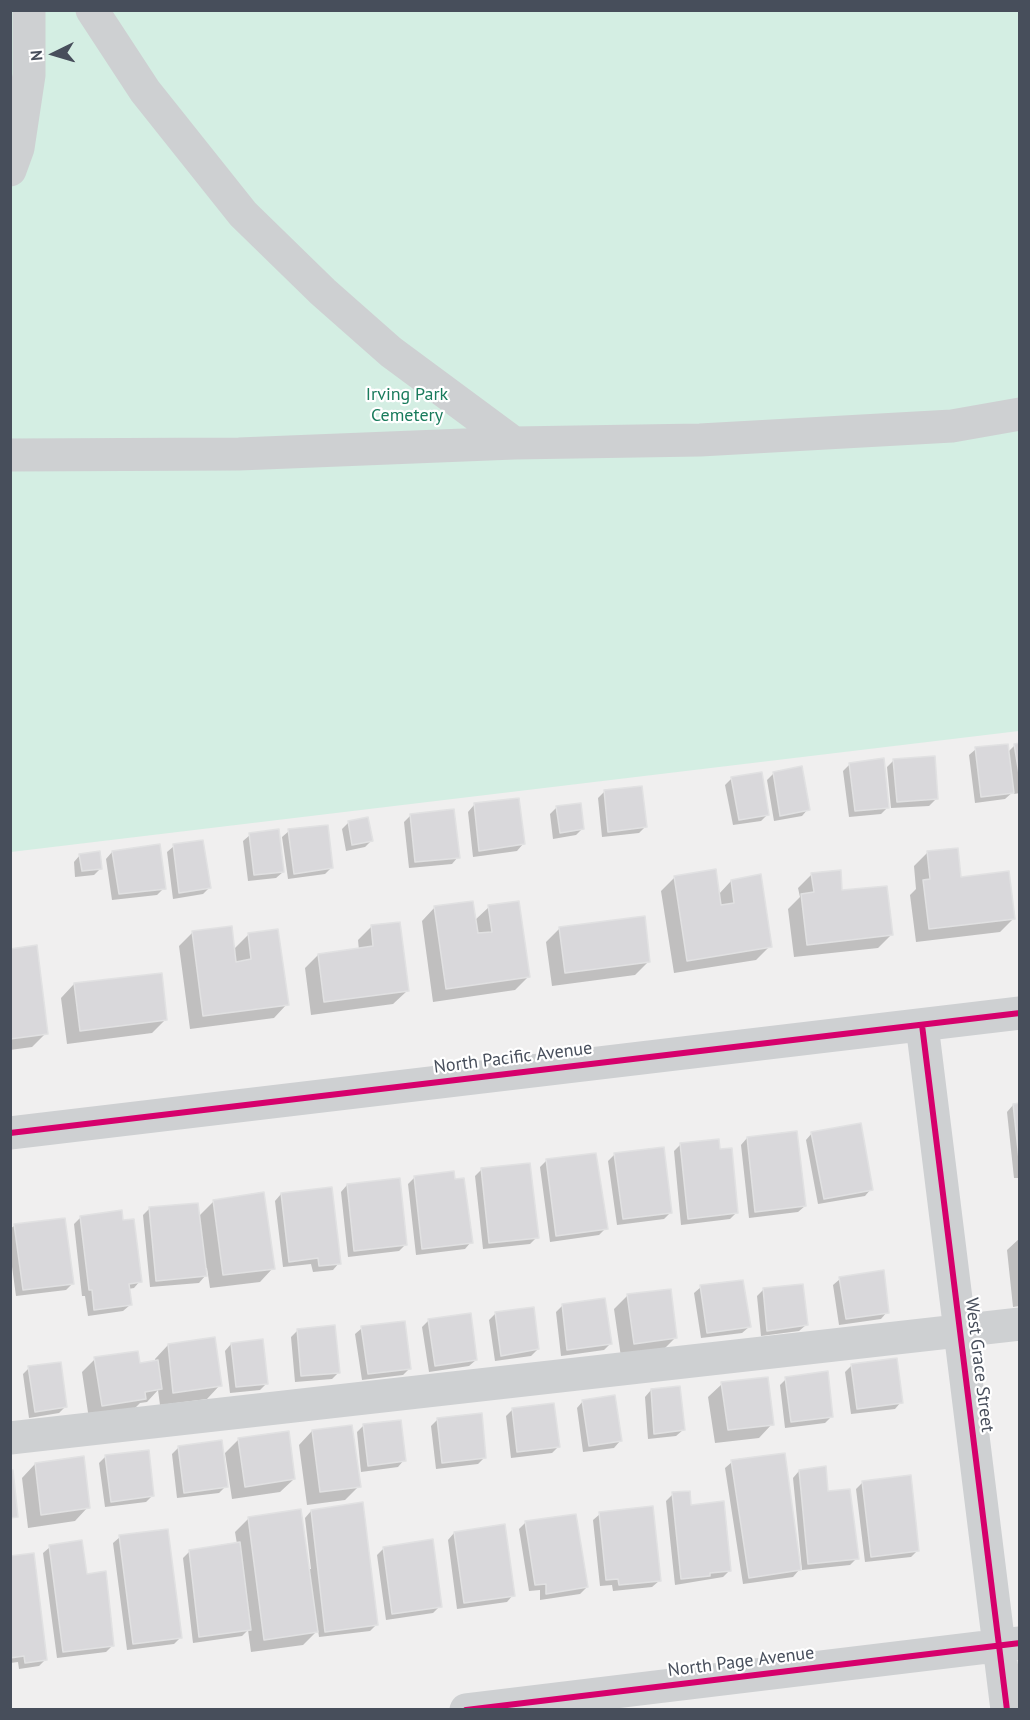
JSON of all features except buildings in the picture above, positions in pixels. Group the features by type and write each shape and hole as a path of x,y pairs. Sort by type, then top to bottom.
{"street":[{"path":"10,170 18,148 29,75 29,10"},
{"path":"92,10 145,91 243,214 323,292 391,352 514,443"},
{"path":"10,455 239,454 514,443 700,440 952,426 1020,414"},
{"name":"North Pacific Avenue","path":"10,1133 1020,1013"},
{"name":"West Grace Street","path":"922,1025 960,1331 1009,1645 1007,1710"},
{"path":"10,1438 1020,1324"},
{"name":"North Page Avenue","path":"466,1710 1009,1645"}],"green space":[{"name":"Irving Park Cemetery","path":"10,11 1019,11 1019,731 11,852"}],"cycle path":[{"path":"10,1133 1020,1013"},
{"path":"922,1025 1007,1710"},
{"path":"466,1710 1020,1643"}]}
